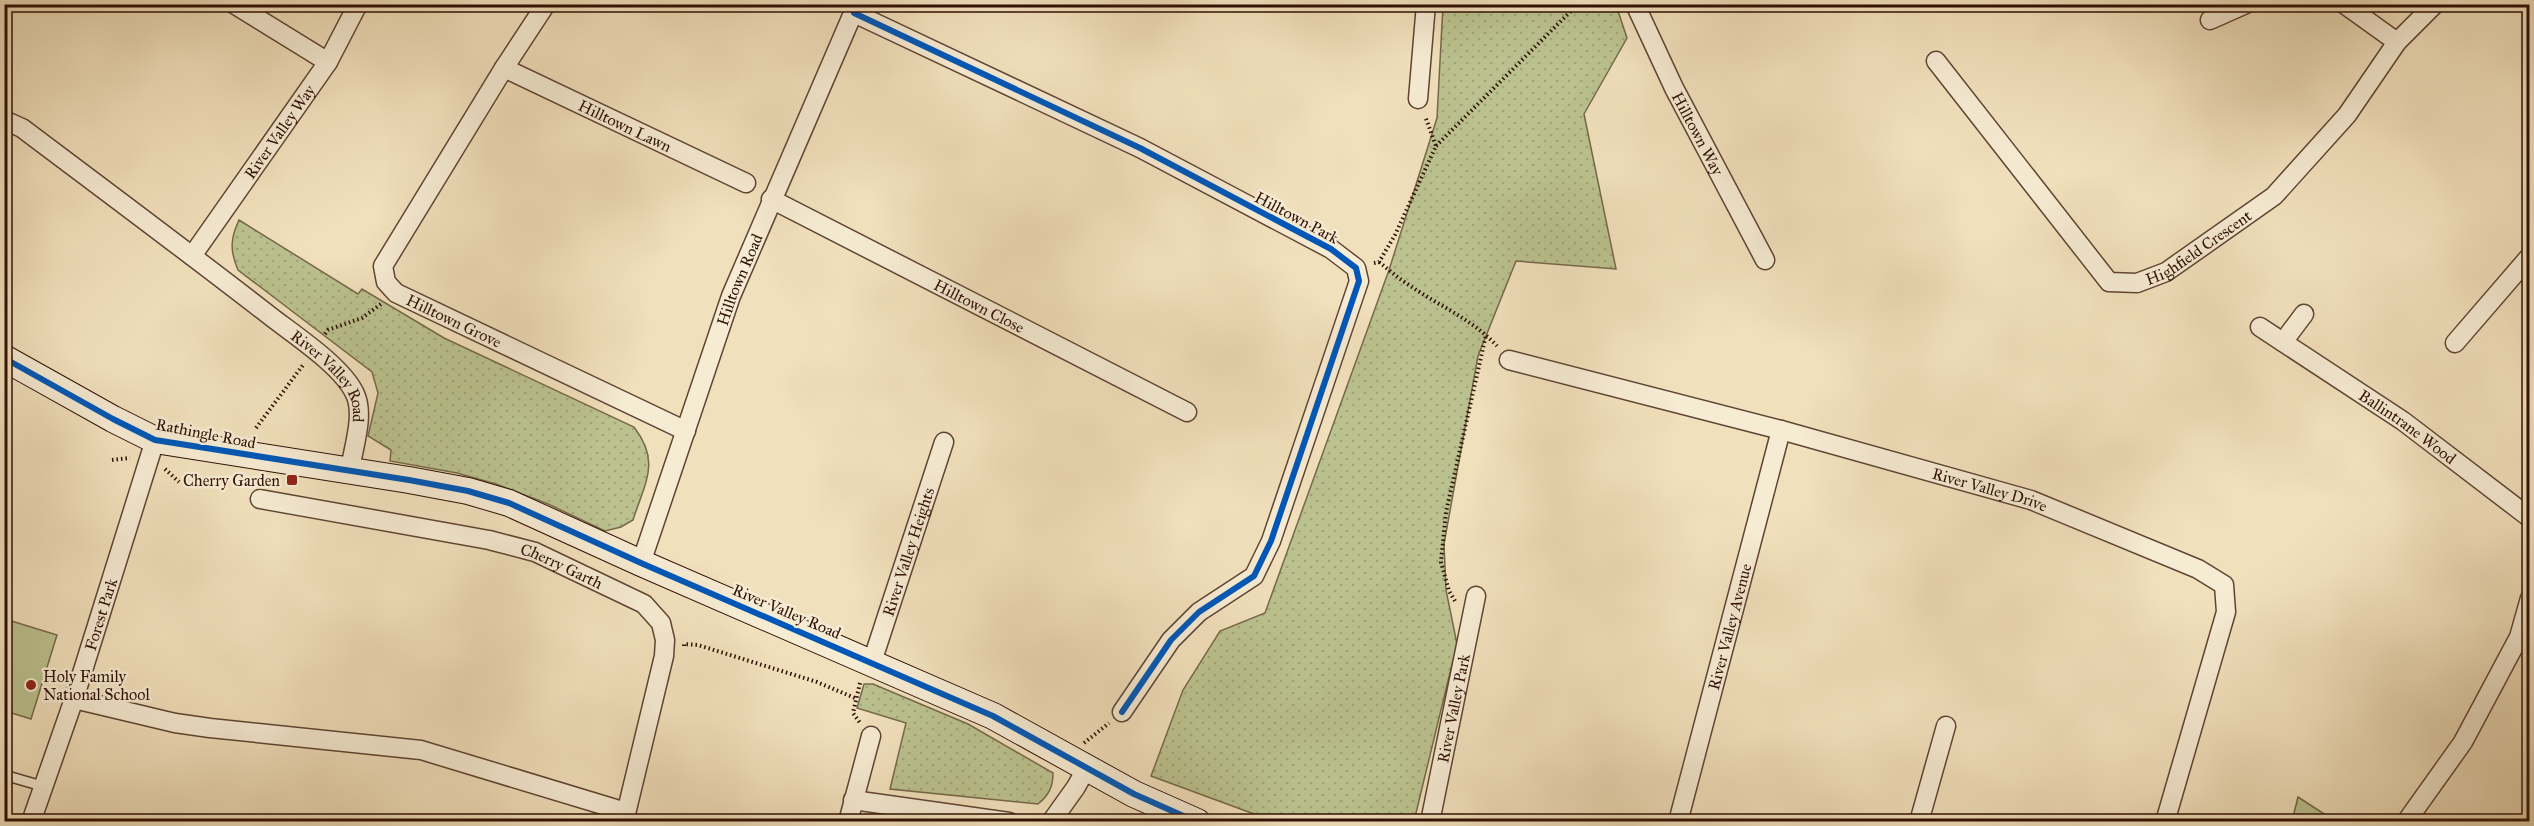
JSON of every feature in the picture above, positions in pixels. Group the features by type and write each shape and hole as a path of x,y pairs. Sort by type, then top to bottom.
{"street":[{"path":"234,4 328,62"},
{"name":"River Valley Way","path":"192,256 328,62 358,4"},
{"name":"Hilltown Grove","path":"546,4 504,68 383,266 386,282 396,293 686,431"},
{"path":"1418,99 1426,4"},
{"name":"Hilltown Way","path":"1635,4 1674,88 1766,260"},
{"path":"2210,20 2246,4"},
{"path":"2344,4 2397,42"},
{"name":"Highfield Crescent","path":"1936,61 2109,282 2137,283 2166,272 2274,196 2347,115 2397,42 2435,4"},
{"name":"Hilltown Road","path":"641,563 731,296 855,9"},
{"name":"Hilltown Park","path":"855,9 1140,148 1331,249 1356,268"},
{"name":"Hilltown Lawn","path":"504,68 746,183"},
{"name":"River Valley Road","path":"4,120 22,128 192,256 349,381 357,397 359,413 350,470 456,489 509,503 993,716 1134,794 1197,822"},
{"name":"Hilltown Close","path":"771,199 1186,412"},
{"path":"2455,343 2529,256"},
{"path":"1122,712 1171,640 1199,612 1254,576 1271,541 1359,281 1356,268"},
{"path":"2283,342 2304,314"},
{"name":"Ballintrane Wood","path":"2260,327 2403,421 2529,518"},
{"name":"Rathingle Road","path":"4,358 112,419 155,440 350,470"},
{"name":"River Valley Drive","path":"1509,360 1781,430 2031,500 2198,569 2224,585 2226,612 2165,822"},
{"name":"River Valley Avenue","path":"1678,822 1781,430"},
{"name":"Forest Park","path":"32,822 42,786 74,699 155,440"},
{"name":"River Valley Heights","path":"870,661 944,442"},
{"name":"Cherry Garth","path":"74,699 175,723 422,750 625,817 664,656 665,640 661,622 644,604 535,552 489,540 260,499"},
{"name":"River Valley Park","path":"1430,822 1476,596"},
{"path":"2406,822 2463,742 2524,641 2529,598"},
{"path":"1919,822 1946,726"},
{"path":"848,822 871,736"},
{"path":"1051,822 1086,769"},
{"path":"853,800 1009,822"}],"lane":[{"path":"4,775 42,786"}],"path":[{"path":"1356,268 1379,262 1395,235 1436,146 1578,4"},
{"path":"1418,99 1436,146"},
{"path":"1379,262 1409,286 1459,314 1486,335 1509,360"},
{"path":"256,428 328,330 362,318 396,293"},
{"path":"1472,617 1464,615 1449,591 1441,562 1446,512 1486,335"},
{"path":"683,652 684,644 698,645 816,682 855,698"},
{"path":"870,661 855,698 853,713 871,736"},
{"path":"1086,769 1081,745 1122,712"}],"green space":[{"path":"1443,5 1616,5 1627,38 1584,114 1616,269 1516,261 1478,356 1444,544 1446,590 1457,644 1415,817 1410,822 1273,821 1151,776 1183,690 1220,631 1265,613 1389,270 1437,118"},
{"path":"239,220 358,294 362,289 444,338 634,427 642,439 649,462 646,483 633,520 621,527 605,531 548,504 496,484 457,473 390,461 391,450 368,436 378,393 372,372 238,270 232,245"},
{"path":"5,619 57,635 31,719 5,711"},
{"path":"864,684 873,684 968,724 1053,773 1048,794 1038,804 890,789 906,723 857,708"},
{"path":"2298,797 2335,821 2292,821"}],"cycle path":[{"path":"854,13 1140,148 1331,249 1356,268 1359,281 1271,541 1254,576 1199,612 1171,640 1122,712"},
{"path":"4,358 155,440 409,480 468,491 509,503 993,716 1134,794 1197,822"}],"place":[{"name":"Cherry Garden","path":"292,480"},
{"name":"Holy Family National School","path":"31,685"}]}
